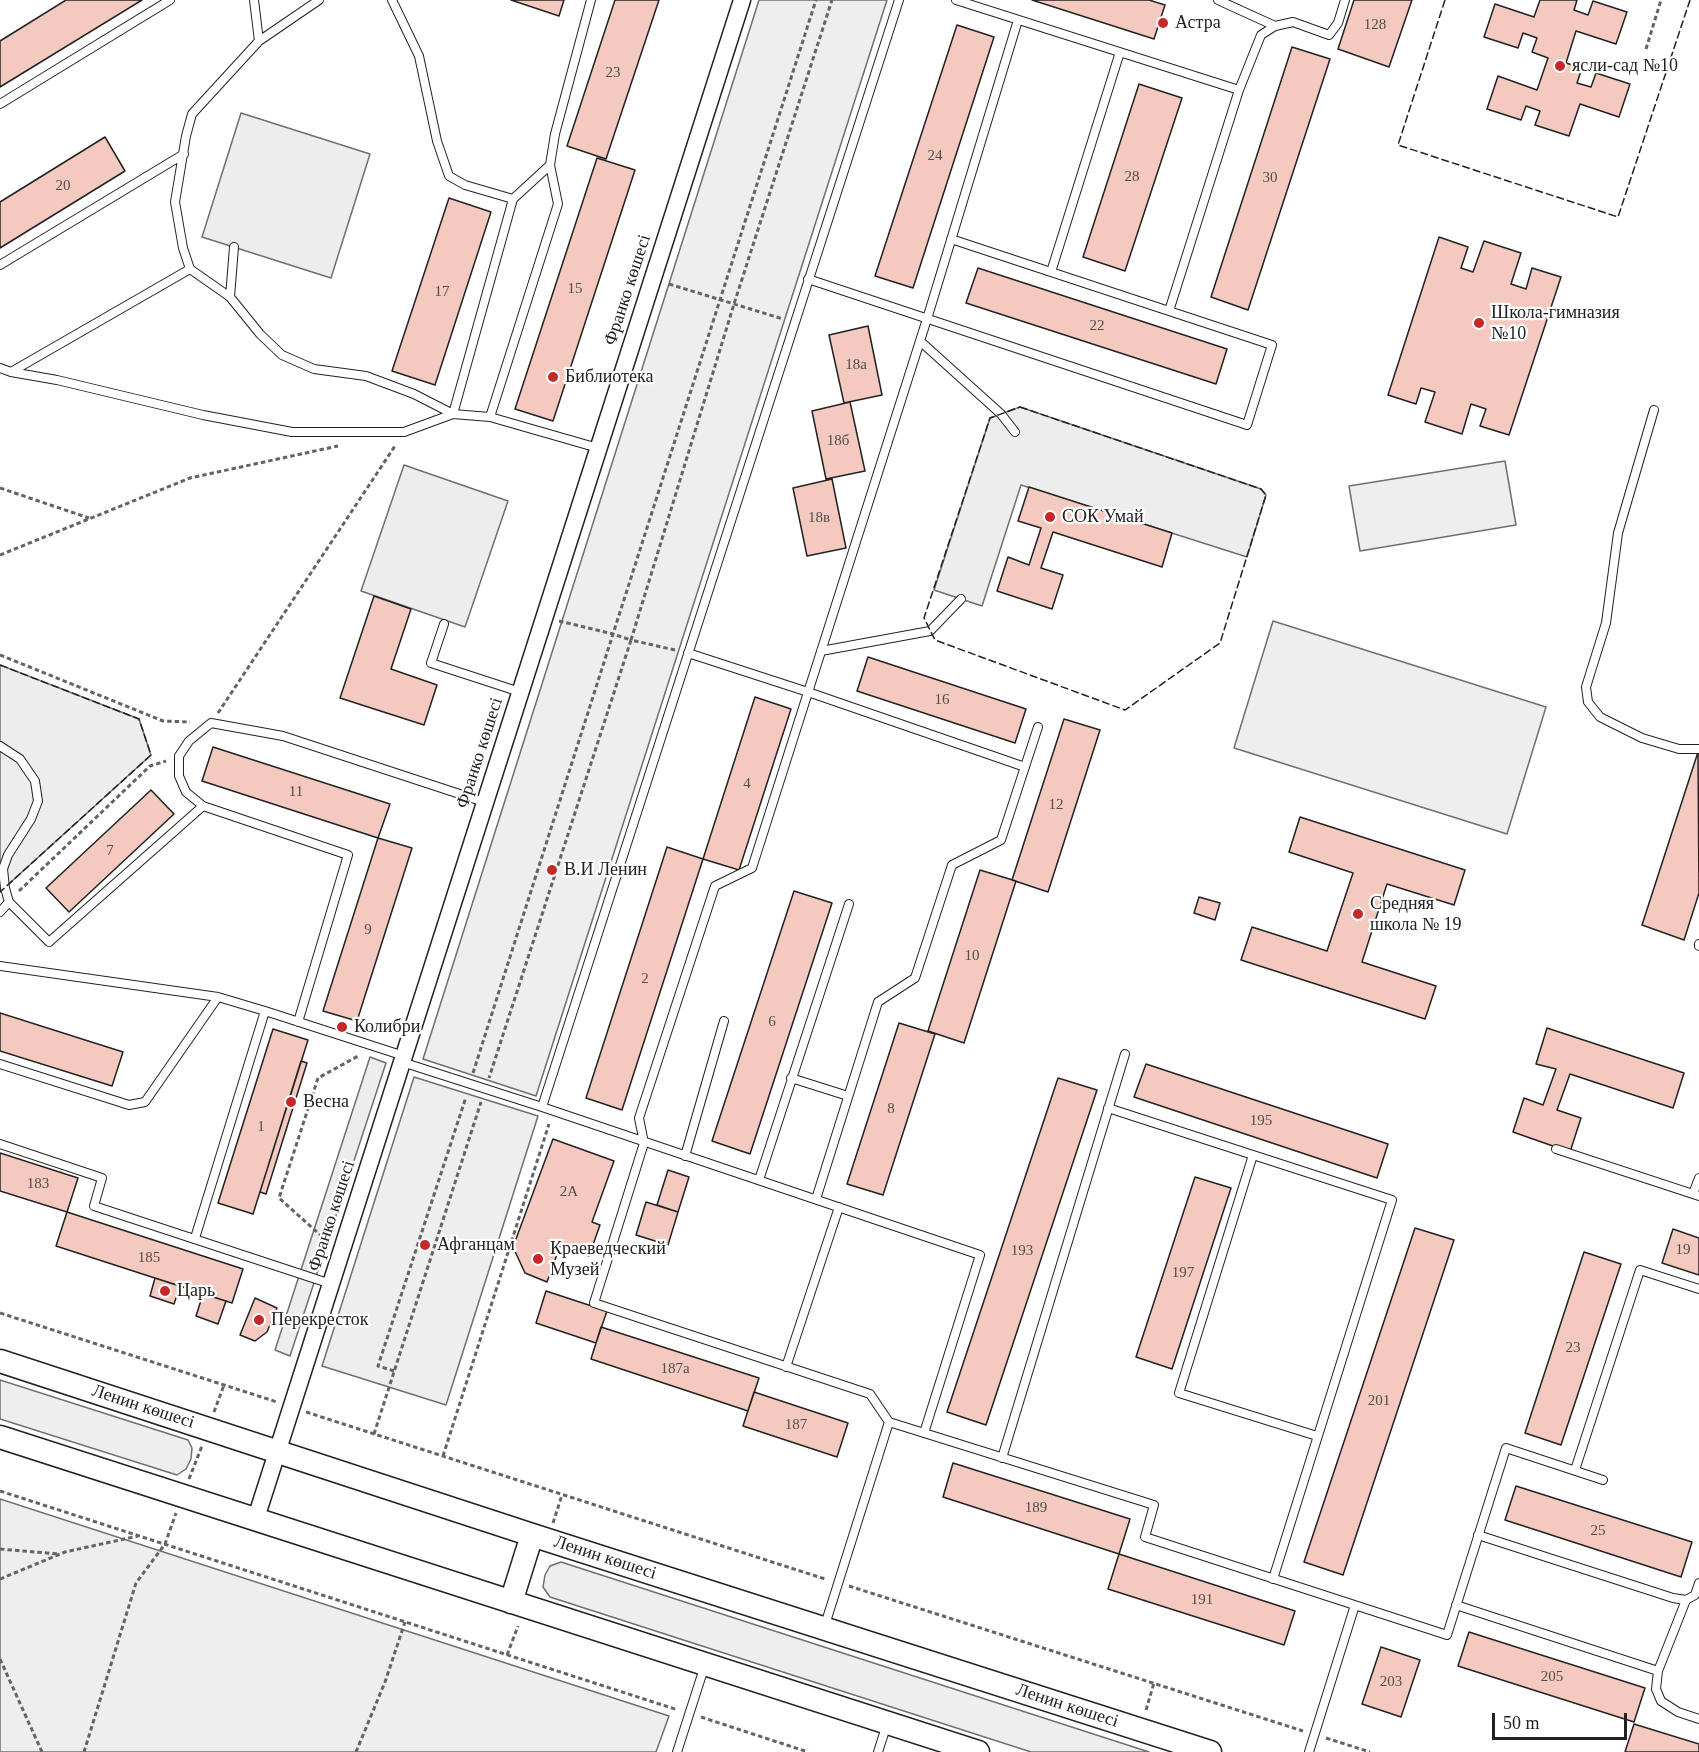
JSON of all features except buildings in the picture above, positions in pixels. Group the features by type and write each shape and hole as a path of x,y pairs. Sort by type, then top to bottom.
{"main road":[{"name":"Ленин көшесі","path":"0,1361 532,1535 1210,1752"},
{"path":"0,1437 978,1752"},
{"path":"511,1602 532,1535"}],"street":[{"name":"Франко көшесі","path":"256,1518 742,0"}],"lane":[{"path":"0,104 170,0"},
{"path":"254,0 258,41"},
{"path":"319,0 258,41 192,114 175,202 183,248 190,269 230,297 260,334 282,355 314,369 366,376 414,394 453,414 490,417 598,448"},
{"path":"392,0 418,56 437,141 449,176 465,185 513,199"},
{"path":"490,417 558,204 550,165 555,134 591,0"},
{"path":"542,1107 898,0"},
{"path":"956,0 1239,90"},
{"path":"1218,0 1275,26"},
{"path":"1169,311 1239,90 1261,35 1275,26 1293,22 1329,35 1334,30 1345,0"},
{"path":"1018,20 927,319 752,868 715,886 639,1118 644,1143 594,1303 870,1394 889,1422 1154,1505 1145,1537 1447,1635 1506,1448 1604,1480"},
{"path":"1051,272 1120,52"},
{"path":"0,265 184,154"},
{"path":"453,414 513,199 550,165"},
{"path":"808,279 1247,425 1272,345 951,239"},
{"path":"230,297 234,247"},
{"path":"11,372 190,269"},
{"path":"920,341 1001,414 1015,432"},
{"path":"0,368 203,415 292,432 404,432 453,414"},
{"path":"1654,410 1618,533 1606,623 1586,687 1588,702 1600,717 1642,738 1679,749 1699,749"},
{"path":"821,651 930,631 961,599"},
{"path":"444,624 431,663 520,692"},
{"path":"688,653 1025,767"},
{"path":"298,1022 348,855 203,806 186,792 179,776 178,756 189,741 211,723 283,736 484,801"},
{"path":"816,1199 878,1002 915,978 952,865 1001,840 1038,727"},
{"path":"0,746 20,759 35,781 38,801 31,819 8,855 3,869 9,902 49,942 203,806"},
{"path":"0,912 9,902"},
{"path":"759,1180 849,904"},
{"path":"0,966 218,997 374,1047 485,1089 980,1255 924,1433"},
{"path":"0,1064 129,1105 145,1102 218,997"},
{"path":"195,1238 265,1011"},
{"path":"685,1156 724,1022"},
{"path":"1002,1458 1125,1054"},
{"path":"791,1078 848,1096"},
{"path":"1108,1108 1392,1200 1273,1579"},
{"path":"0,1144 102,1178 93,1206 331,1284"},
{"path":"1556,1149 1696,1195 1699,1178"},
{"path":"1253,1155 1179,1393 1317,1436"},
{"path":"786,1367 839,1207"},
{"path":"1575,1470 1640,1270 1699,1289"},
{"path":"824,1629 889,1422"},
{"path":"1478,1535 1673,1598 1686,1600 1695,1595 1699,1583"},
{"path":"1686,1600 1659,1671 1656,1689 1661,1701 1678,1712 1699,1719"},
{"path":"1309,1752 1355,1605"},
{"path":"1456,1605 1659,1671"},
{"path":"678,1752 705,1664"},
{"path":"878,1752 888,1722"}],"path":[{"path":"394,1371 378,1366 816,0"},
{"path":"374,1434 632,640 734,304 832,0"},
{"path":"1646,49 1661,0"},
{"path":"652,279 795,323"},
{"path":"0,655 163,721 211,723 404,432"},
{"path":"0,555 190,478 348,444"},
{"path":"0,488 91,518"},
{"path":"544,617 688,653"},
{"path":"9,902 28,881 150,766 178,756"},
{"path":"340,1254 279,1198 318,1078 374,1047"},
{"path":"443,1456 553,1110"},
{"path":"0,1313 1370,1752"},
{"path":"84,1752 136,1583 165,1544 224,1385"},
{"path":"0,1491 808,1752"},
{"path":"0,1579 61,1554 140,1536"},
{"path":"0,1550 61,1554"},
{"path":"356,1752 385,1682 405,1622"},
{"path":"0,1659 42,1752"}],"shaded area":[{"path":"759,0 887,0 536,1096 423,1059"},
{"path":"241,113 370,154 331,278 202,237"},
{"path":"1020,407 1261,489 1266,495 1247,557 1021,485 982,606 934,590 990,418"},
{"path":"1505,461 1516,525 1360,551 1349,486"},
{"path":"404,465 508,501 465,627 361,591"},
{"path":"1273,621 1546,707 1507,834 1234,748"},
{"path":"0,665 139,719 151,755 0,892"},
{"path":"370,1057 386,1063 290,1356 275,1350"},
{"path":"414,1077 538,1116 446,1405 322,1366"},
{"path":"0,1380 188,1440 192,1448 191,1459 186,1469 177,1475 0,1419"},
{"path":"0,1499 669,1716 656,1752 0,1752"},
{"path":"561,1562 1149,1752 1031,1752 550,1597 543,1587 545,1575 550,1566"}],"fence":[{"path":"1445,0 1398,145 1618,217 1690,0"},
{"path":"1020,407 1261,489 1266,495 1220,643 1125,710 935,640 924,618 990,418 1020,407"},
{"path":"0,665 139,719 151,755 0,892"}],"place":[{"name":"Астра","path":"1163,23"},
{"name":"ясли-сад №10","path":"1560,66"},
{"name":"Школа-гимназия №10","path":"1479,323"},
{"name":"Библиотека","path":"553,377"},
{"name":"СОК Умай","path":"1050,517"},
{"name":"В.И Ленин","path":"552,870"},
{"name":"Средняя школа № 19","path":"1358,914"},
{"name":"Колибри","path":"342,1027"},
{"name":"Весна","path":"291,1102"},
{"name":"Афганцам","path":"425,1245"},
{"name":"Краеведческий Музей","path":"538,1259"},
{"name":"Царь","path":"165,1291"},
{"name":"Перекресток","path":"259,1320"}]}
